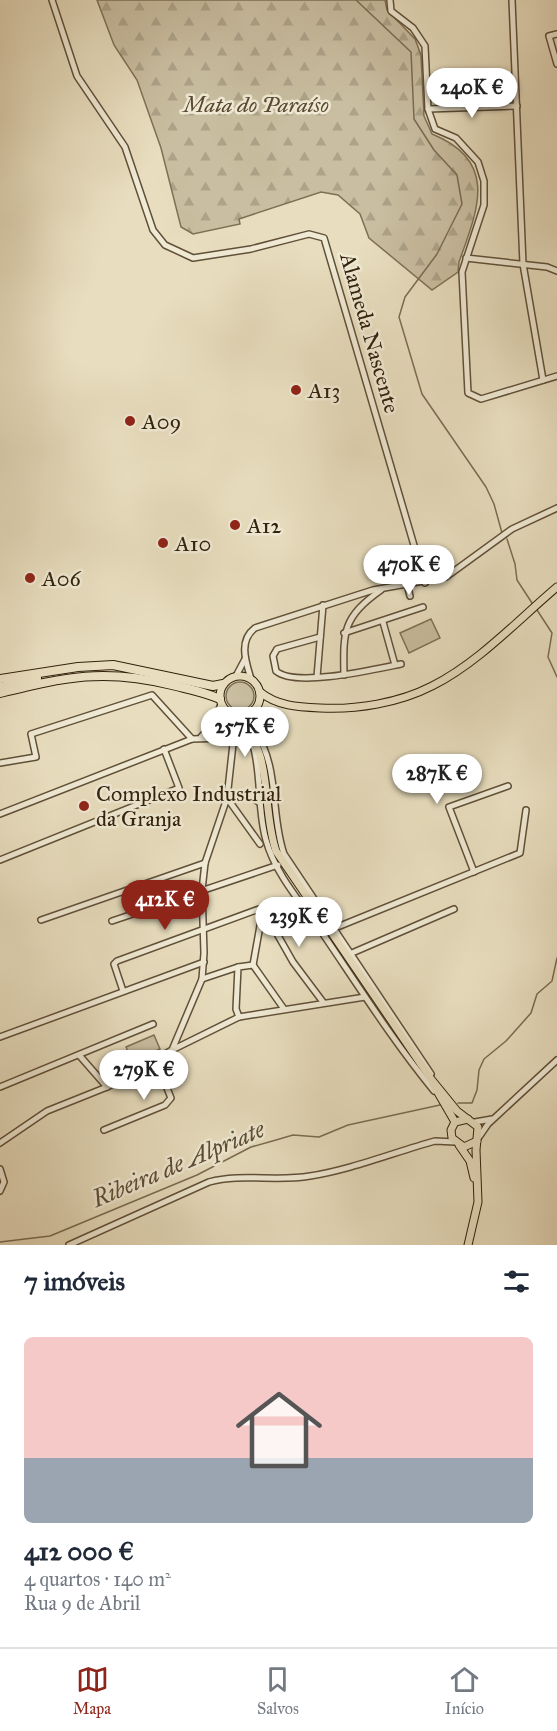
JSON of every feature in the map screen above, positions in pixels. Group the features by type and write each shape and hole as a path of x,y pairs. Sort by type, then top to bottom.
{"highway":[{"path":"0,680 78,667 113,665 213,686 224,684"},
{"path":"0,687 76,670 137,669"},
{"path":"0,693 62,678 92,674 136,676 221,701"}],"main road":[{"path":"233,714 242,716 255,709 276,703 335,708 379,703 431,687 477,655 557,587"},
{"path":"253,734 221,701 224,684 236,676 251,680 260,692 276,703"},
{"path":"260,692 255,709 253,734 264,765 269,830 276,851 430,1079 457,1111 478,1127 476,1218 468,1245"},
{"path":"441,1093 455,1122 452,1130 457,1144 471,1161 477,1185 472,1216 463,1245"},
{"path":"455,1122 472,1121"},
{"path":"457,1144 469,1147 478,1139"}],"street":[{"name":"Alameda Nascente","path":"52,0 77,76 125,147 153,230 165,245 193,258 251,249 309,234 324,238 425,583"},
{"path":"390,0 391,11 412,28 425,46 428,109 435,129 456,138 478,162 484,181 484,205 466,258 462,281 470,396 481,399 557,376"},
{"path":"512,0 523,264 543,380"},
{"path":"557,34 549,36 557,64"},
{"path":"428,109 516,106"},
{"path":"466,258 547,267 557,271"},
{"path":"251,680 245,644 248,633 255,628 385,587 425,583 446,577 512,529 557,508"},
{"path":"407,584 410,596"},
{"path":"344,675 344,633 353,616 365,602 385,587"},
{"path":"317,677 323,605"},
{"path":"344,633 423,607"},
{"path":"320,637 279,648 273,656 273,665 280,674 317,677 344,675 398,665 382,622"},
{"path":"236,676 246,658"},
{"path":"0,763 36,757 31,734 152,695 192,739"},
{"path":"201,738 214,723 221,701"},
{"path":"214,723 233,714"},
{"path":"253,734 266,841 278,865 412,1064 441,1093"},
{"path":"253,734 262,741 273,778 276,833 284,854 352,953 441,1093"},
{"path":"0,814 192,739 226,738 233,744 227,798 205,863 202,890 204,962 202,979 172,1050"},
{"path":"0,860 179,788 164,749"},
{"path":"227,798 248,795 260,783"},
{"path":"474,872 449,807 508,786"},
{"path":"248,795 260,803"},
{"path":"227,798 260,844"},
{"path":"335,928 520,853 526,810"},
{"path":"41,920 205,863"},
{"path":"112,921 278,865"},
{"path":"263,909 293,962 323,1002"},
{"path":"123,991 114,964 117,960 263,909"},
{"path":"263,909 253,965 284,1009"},
{"path":"352,953 454,909"},
{"path":"0,1036 204,962"},
{"path":"202,979 238,967 253,965"},
{"path":"238,967 236,1009 239,1017"},
{"path":"0,1143 46,1111 107,1087 172,1050 239,1017 365,997"},
{"path":"0,1088 153,1024"},
{"path":"79,1055 107,1087"},
{"path":"478,1139 494,1119 557,1060"},
{"path":"104,1130 165,1105 171,1098 156,1061"},
{"path":"472,1121 494,1119"},
{"path":"69,1245 217,1180 232,1177 281,1180 312,1176 435,1141 452,1130"},
{"path":"435,1141 457,1144"},
{"path":"0,1169 4,1182 0,1191"}],"green space":[{"name":"Mata do Paraíso","path":"97,0 385,0 387,10 415,39 421,55 424,116 432,134 453,145 467,158 475,172 478,188 476,205 458,272 432,290 369,238 360,214 338,195 321,192 239,219 240,224 193,234 181,227 161,148 137,80 114,45"},
{"path":"431,619 440,638 409,653 400,633"},
{"path":"240,682 250,686 254,696 250,706 240,710 230,706 226,696 230,686"},
{"path":"154,1035 160,1049 132,1061 126,1047"}],"waterway":[{"path":"356,0 411,52 414,119 434,150 457,175 462,204 437,254 405,297 399,317 422,394 486,487 494,504 502,533"},
{"path":"507,539 515,564 517,580 532,603"},
{"path":"537,610 552,633 548,657 557,677"},
{"name":"Ribeira de Alpriate","path":"458,1103 472,1103 477,1090 479,1070 484,1059 506,1041 531,1013 537,994 552,981 557,958"},
{"name":"Ribeira de Alpriate","path":"0,1242 50,1236 197,1175 251,1147 293,1135 319,1137 348,1125 440,1105"}],"place":[{"name":"A13","path":"296,390"},
{"name":"A09","path":"130,421"},
{"name":"A12","path":"235,525"},
{"name":"A10","path":"163,543"},
{"name":"A06","path":"30,578"},
{"name":"Complexo Industrial da Granja","path":"84,806"}]}
